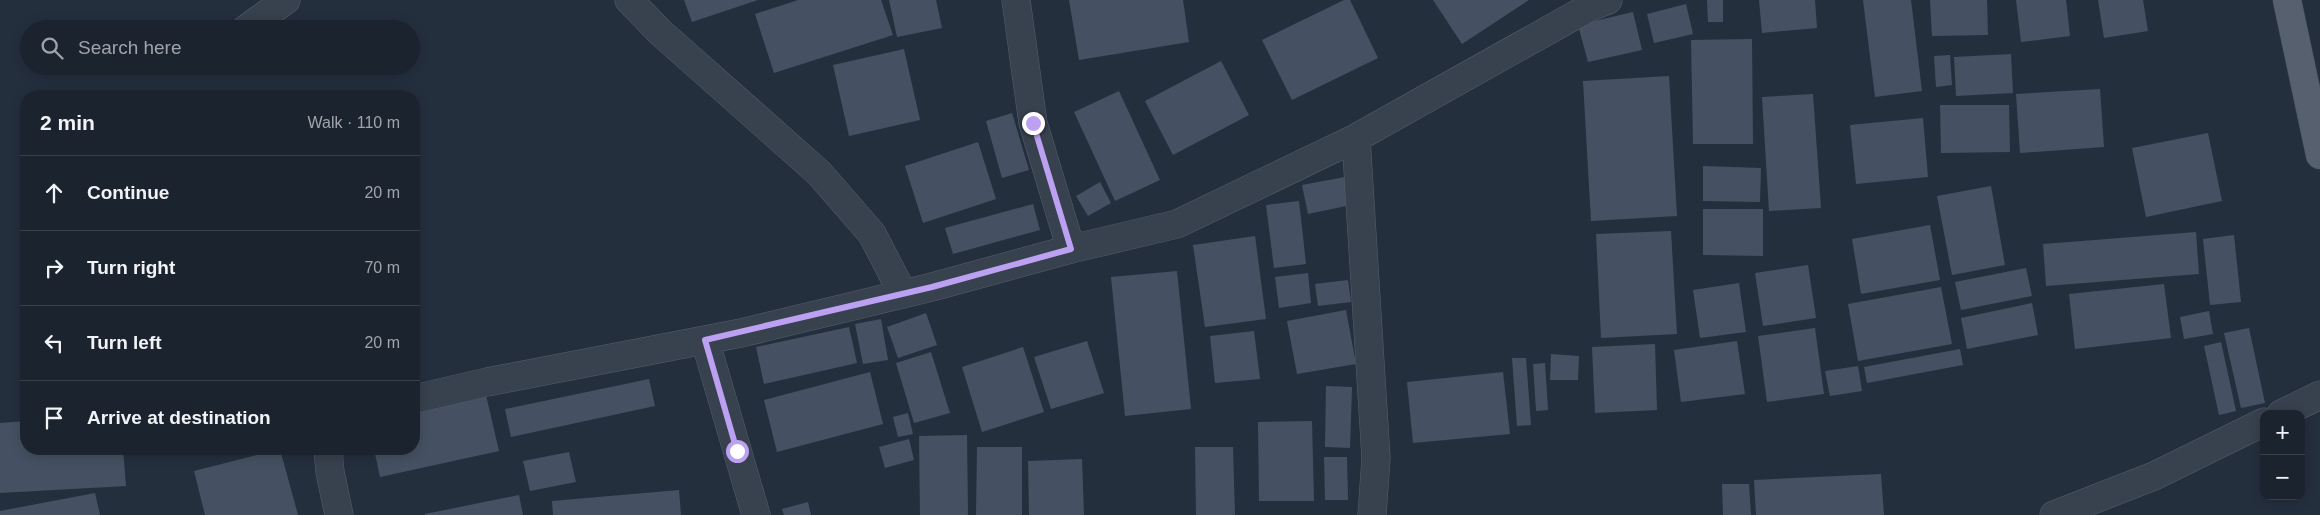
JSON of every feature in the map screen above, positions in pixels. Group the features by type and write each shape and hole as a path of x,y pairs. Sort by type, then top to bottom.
{"main road":[{"path":"2287,0 2320,155"}],"street":[{"path":"258,20 286,0"},
{"path":"629,0 660,32 819,173 872,234 903,294"},
{"path":"1016,0 1033,123 1071,249"},
{"path":"420,398 487,382 705,340 903,294 1071,249 1177,224 1356,138 1588,8 1608,0"},
{"path":"1356,138 1376,458 1372,515"},
{"path":"705,340 756,515"},
{"path":"2289,410 2320,394"},
{"path":"2054,515 2154,476 2260,424"},
{"path":"329,455 339,515"}],"building":[{"path":"684,0 758,0 692,22"},
{"path":"798,0 881,0 893,35 774,73 755,14"},
{"path":"889,0 936,0 942,28 897,37"},
{"path":"1069,0 1183,0 1189,42 1079,60"},
{"path":"1344,0 1350,0 1378,58 1292,100 1262,40"},
{"path":"1433,0 1529,0 1462,44"},
{"path":"1707,0 1723,0 1723,22 1708,22"},
{"path":"1759,0 1815,0 1817,28 1762,33"},
{"path":"1863,0 1911,0 1922,91 1875,97"},
{"path":"1930,0 1987,0 1988,35 1932,36"},
{"path":"2016,0 2066,0 2070,36 2021,42"},
{"path":"2098,0 2143,0 2148,31 2104,38"},
{"path":"1686,4 1693,34 1654,43 1647,14"},
{"path":"1633,12 1642,50 1588,62 1578,25"},
{"path":"1752,39 1753,144 1693,144 1691,40"},
{"path":"904,49 920,120 849,136 833,65"},
{"path":"2011,54 2013,93 1956,96 1954,57"},
{"path":"1950,55 1952,85 1936,87 1934,56"},
{"path":"1221,61 1249,115 1173,155 1145,101"},
{"path":"1669,76 1677,216 1591,221 1583,81"},
{"path":"2100,89 2104,147 2020,153 2016,94"},
{"path":"1119,91 1160,180 1115,201 1074,112"},
{"path":"1813,94 1821,208 1769,211 1762,97"},
{"path":"1940,105 2009,105 2010,152 1941,153"},
{"path":"1012,113 1029,170 1002,178 986,121"},
{"path":"1923,118 1928,177 1856,184 1850,125"},
{"path":"2208,133 2222,201 2146,217 2132,148"},
{"path":"978,142 996,199 923,223 905,166"},
{"path":"1703,166 1761,168 1760,202 1703,201"},
{"path":"1345,177 1351,205 1308,214 1302,185"},
{"path":"1100,182 1111,203 1088,216 1076,196"},
{"path":"1991,186 2005,265 1952,275 1937,196"},
{"path":"1299,201 1306,264 1274,268 1266,205"},
{"path":"1033,204 1040,230 953,254 945,228"},
{"path":"1703,209 1763,209 1763,256 1703,255"},
{"path":"1930,225 1940,280 1861,294 1852,239"},
{"path":"1671,231 1677,334 1601,338 1596,234"},
{"path":"2196,232 2199,274 2046,286 2043,244"},
{"path":"2234,235 2241,302 2210,305 2203,239"},
{"path":"1255,236 1266,319 1205,327 1193,245"},
{"path":"1808,265 1816,318 1763,326 1755,273"},
{"path":"2026,268 2032,296 1961,310 1955,282"},
{"path":"1177,271 1191,409 1125,416 1111,277"},
{"path":"1308,273 1311,303 1279,308 1275,277"},
{"path":"1348,280 1351,302 1318,306 1315,284"},
{"path":"1739,283 1746,332 1700,338 1693,290"},
{"path":"2164,284 2171,338 2075,349 2069,294"},
{"path":"1941,287 1952,344 1858,361 1848,304"},
{"path":"2032,303 2038,335 1967,349 1961,318"},
{"path":"1346,310 1356,364 1297,374 1287,321"},
{"path":"2209,311 2213,334 2184,339 2180,317"},
{"path":"926,313 937,345 898,358 887,327"},
{"path":"881,319 888,360 863,364 855,324"},
{"path":"849,327 857,363 764,384 756,347"},
{"path":"1815,328 1824,394 1767,402 1758,336"},
{"path":"2249,328 2265,403 2241,408 2224,333"},
{"path":"1254,331 1260,379 1215,383 1210,336"},
{"path":"1087,341 1104,393 1051,409 1034,357"},
{"path":"1737,341 1745,394 1681,402 1674,350"},
{"path":"2221,342 2236,411 2219,415 2204,346"},
{"path":"1655,344 1657,410 1595,413 1592,347"},
{"path":"1023,347 1044,412 982,432 962,367"},
{"path":"1960,349 1963,365 1867,383 1864,367"},
{"path":"931,352 950,413 914,423 896,363"},
{"path":"1551,354 1579,356 1578,380 1550,380"},
{"path":"1512,358 1526,358 1531,425 1517,426"},
{"path":"1545,363 1548,410 1536,411 1533,364"},
{"path":"1858,366 1862,391 1830,396 1825,371"},
{"path":"870,372 883,424 777,452 764,400"},
{"path":"1503,372 1510,434 1413,443 1407,382"},
{"path":"649,379 655,406 511,437 505,409"},
{"path":"1326,386 1352,387 1350,448 1325,447"},
{"path":"486,395 499,451 380,477 375,455 420,455 420,411"},
{"path":"908,413 913,434 898,437 893,417"},
{"path":"20,421 20,455 123,455 126,486 0,493 0,423"},
{"path":"1312,421 1314,501 1259,501 1258,422"},
{"path":"967,435 968,515 920,515 919,436"},
{"path":"909,439 914,460 885,468 879,447"},
{"path":"977,447 1022,447 1022,515 976,515"},
{"path":"1195,447 1233,447 1235,515 1196,515"},
{"path":"569,452 576,482 530,491 523,461"},
{"path":"257,455 282,455 298,515 205,515 194,471"},
{"path":"1324,457 1347,457 1348,500 1325,500"},
{"path":"1082,459 1084,515 1029,515 1028,461"},
{"path":"1881,474 1884,515 1756,515 1754,480"},
{"path":"1722,484 1749,484 1751,515 1723,515"},
{"path":"679,490 681,515 553,515 552,501"},
{"path":"95,493 100,515 0,515 0,511"},
{"path":"519,495 523,515 425,515 425,514"},
{"path":"808,502 811,515 784,515 782,509"}],"route":[{"path":"737,451 705,340 932,287 1071,249 1033,123"}]}
